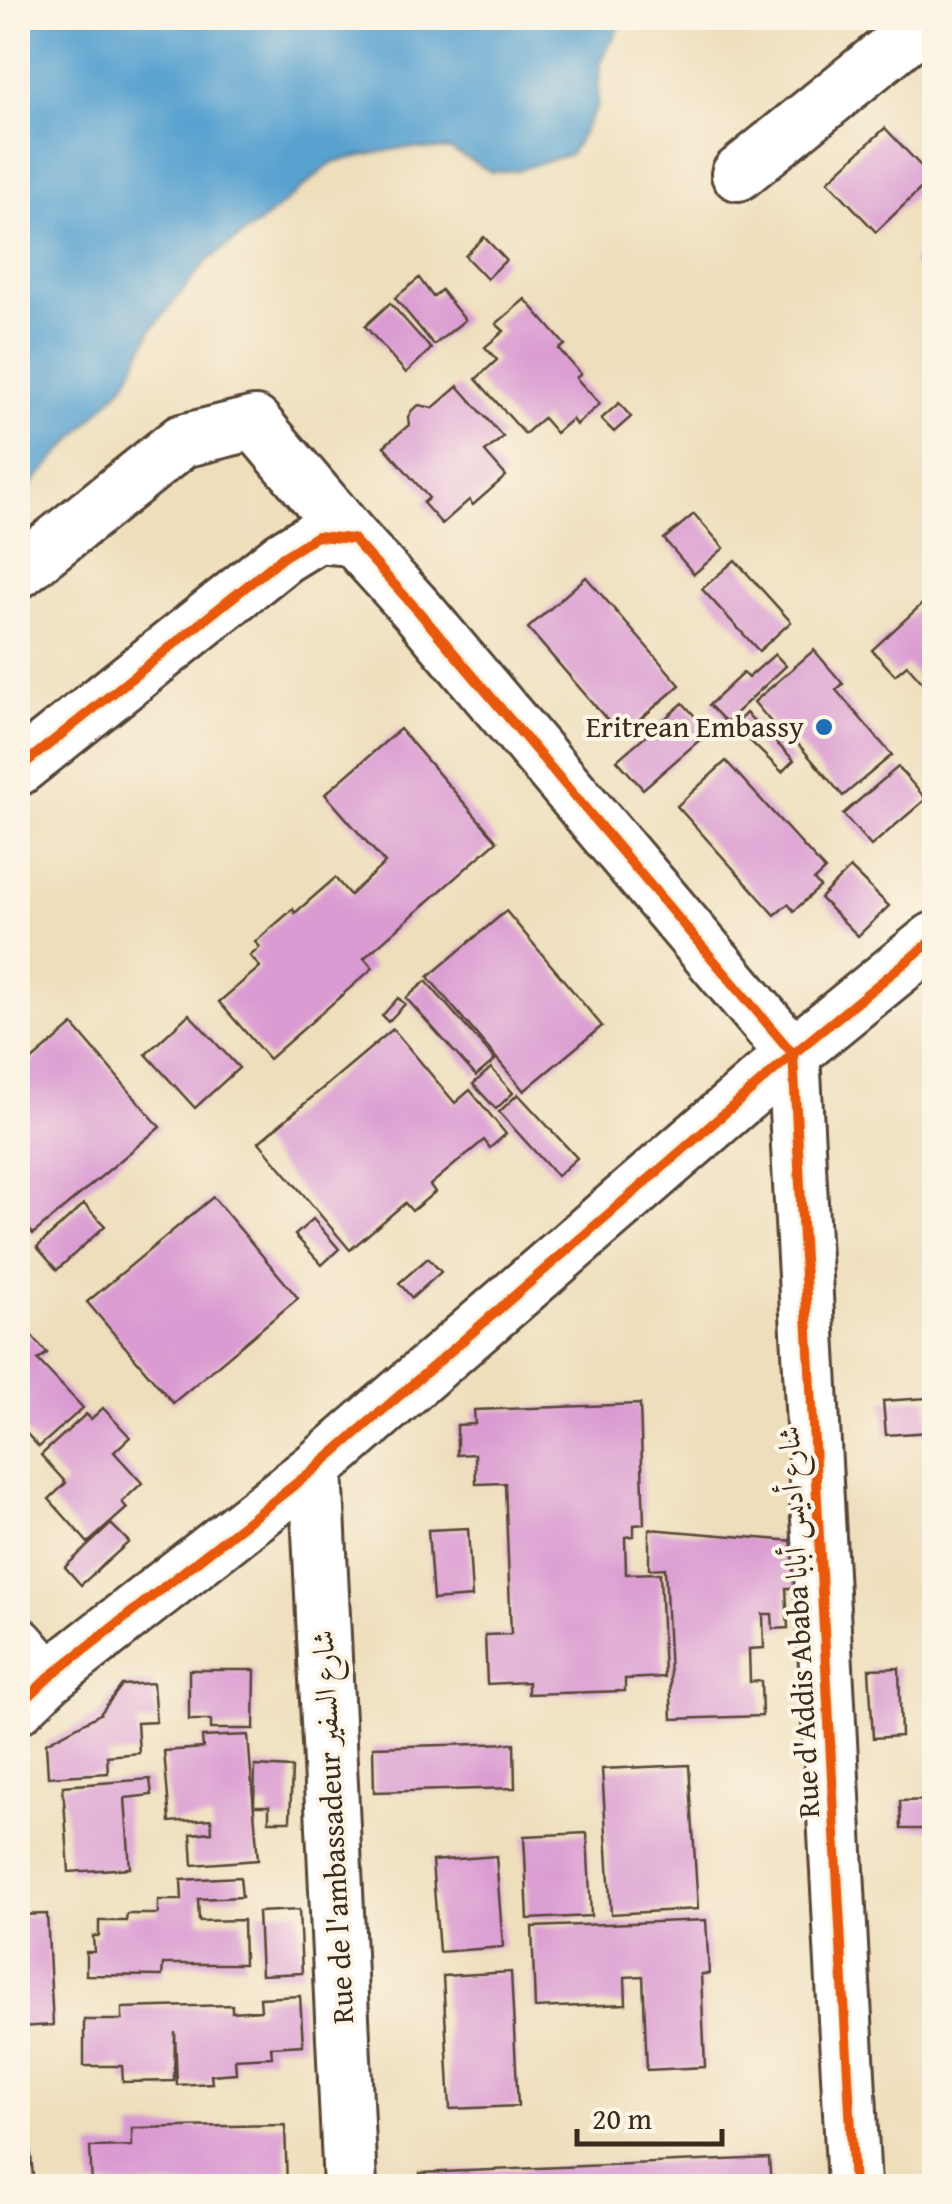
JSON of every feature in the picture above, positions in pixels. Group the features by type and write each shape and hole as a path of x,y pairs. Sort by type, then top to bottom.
{"street":[{"path":"738,174 930,18"},
{"path":"18,572 182,441 256,423 793,1054"},
{"path":"18,769 283,557 316,536 353,539"},
{"path":"28,1676 316,1468 793,1054 934,939"},
{"name":"Rue d'Addis Ababa شارع أديس أبابا","path":"793,1054 854,2186"},
{"name":"Rue de l'ambassadeur شارع السفير","path":"316,1468 350,2186"}],"water":[{"path":"18,18 624,18 601,61 597,107 570,154 517,170 492,172 451,150 401,148 333,162 207,261 152,329 126,382 18,499"},
{"path":"934,248 934,289 915,263"}],"building":[{"path":"885,128 932,178 876,232 828,181"},
{"path":"484,237 506,260 487,279 465,256"},
{"path":"419,278 433,297 441,290 465,320 434,345 395,298"},
{"path":"525,299 565,345 559,349 581,374 576,378 600,404 576,425 572,419 556,433 543,418 525,434 476,379 497,360 485,347 504,331 496,324"},
{"path":"390,303 431,349 406,373 365,326"},
{"path":"458,386 503,437 485,452 506,476 473,505 469,500 442,524 423,503 429,498 384,446 409,425 412,410 419,405 433,408"},
{"path":"619,403 631,417 614,432 601,419"},
{"path":"694,514 724,548 694,574 664,539"},
{"path":"735,560 791,622 759,651 702,589"},
{"path":"586,577 680,685 621,736 528,628"},
{"path":"934,593 934,671 922,682 907,665 895,675 872,650"},
{"path":"814,650 843,684 836,690 892,755 843,796 786,730 781,734 754,702"},
{"path":"775,654 786,666 726,722 709,705 743,673 748,678"},
{"path":"683,703 709,732 643,789 617,760"},
{"path":"746,713 794,760 782,772 734,725"},
{"path":"400,729 497,841 364,958 373,968 269,1059 219,1002 260,967 250,956 260,947 255,942 293,909 295,913 335,878 350,895 385,863 325,794"},
{"path":"726,761 825,870 814,880 820,887 794,911 788,904 775,915 677,806"},
{"path":"898,767 926,799 871,846 843,814"},
{"path":"850,868 889,906 858,936 820,898"},
{"path":"506,911 602,1026 524,1091 428,977"},
{"path":"426,981 495,1060 476,1076 406,998"},
{"path":"398,998 405,1004 388,1022 382,1016"},
{"path":"189,1014 239,1068 195,1108 146,1054"},
{"path":"73,1025 160,1127 33,1234 18,1216 18,1072"},
{"path":"393,1029 455,1103 470,1090 506,1134 490,1148 484,1140 430,1185 435,1192 412,1211 405,1203 350,1250 259,1142"},
{"path":"491,1068 513,1093 496,1109 473,1084"},
{"path":"518,1094 577,1158 557,1176 499,1112"},
{"path":"213,1197 298,1298 173,1403 87,1302"},
{"path":"84,1204 105,1226 57,1270 37,1247"},
{"path":"313,1219 339,1249 322,1265 295,1235"},
{"path":"428,1258 441,1272 412,1298 399,1283"},
{"path":"31,1335 47,1353 38,1360 83,1408 39,1447 18,1424 22,1420 18,1415 18,1340 21,1344"},
{"path":"927,1398 930,1432 886,1435 883,1401"},
{"path":"640,1404 644,1524 634,1525 634,1536 625,1537 626,1574 660,1573 664,1677 625,1679 625,1691 528,1694 528,1682 487,1684 485,1635 511,1634 505,1483 476,1484 475,1454 457,1455 457,1425 475,1424 474,1410"},
{"path":"103,1408 130,1437 114,1452 142,1483 122,1502 127,1508 88,1543 49,1499 66,1483 41,1455 86,1414 91,1419"},
{"path":"111,1524 129,1542 81,1585 65,1567"},
{"path":"468,1528 472,1597 433,1600 428,1530"},
{"path":"649,1529 794,1541 797,1588 786,1588 788,1628 773,1629 772,1614 763,1614 764,1648 749,1649 750,1682 761,1681 762,1716 672,1719 665,1568 649,1569"},
{"path":"899,1668 901,1736 873,1738 869,1669"},
{"path":"189,1670 255,1670 254,1729 211,1729 211,1720 189,1720"},
{"path":"153,1683 156,1722 137,1723 139,1753 107,1756 108,1773 48,1777 46,1743 100,1714 122,1685"},
{"path":"248,1735 258,1860 193,1865 191,1834 212,1832 211,1819 170,1822 164,1751 203,1748 202,1737"},
{"path":"514,1743 515,1788 374,1792 373,1747"},
{"path":"689,1765 698,1909 611,1914 602,1769"},
{"path":"255,1766 292,1768 290,1821 269,1821 269,1806 254,1806"},
{"path":"150,1779 152,1795 125,1798 130,1868 69,1872 63,1786"},
{"path":"934,1800 934,1829 901,1829 900,1801"},
{"path":"587,1833 591,1916 528,1919 524,1836"},
{"path":"496,1856 503,1947 439,1952 432,1861"},
{"path":"240,1877 242,1897 198,1899 199,1921 243,1920 244,1964 163,1964 162,1976 86,1975 86,1952 94,1952 93,1936 99,1936 99,1921 126,1921 127,1914 158,1914 158,1900 182,1900 181,1880"},
{"path":"299,1910 302,1973 261,1975 258,1912"},
{"path":"47,1914 53,2025 18,2027 18,1915"},
{"path":"706,1920 709,1974 701,1974 705,2067 647,2070 643,1976 625,1977 626,2004 535,2008 532,1927"},
{"path":"511,1972 518,2106 450,2109 443,1976"},
{"path":"300,1996 303,2045 271,2047 272,2057 235,2059 236,2073 211,2075 212,2083 177,2085 175,2032 174,2081 123,2082 122,2066 84,2066 84,2020 122,2020 122,2008 232,2005 232,2012 261,2010 260,1998"},
{"path":"25,2095 34,2186 18,2186 18,2096"},
{"path":"285,2125 287,2186 92,2186 90,2147 132,2146 132,2128"},
{"path":"769,2158 771,2186 421,2186 420,2173"}],"cycle path":[{"path":"18,769 283,557 317,536 353,539 793,1054 854,2186"},
{"path":"18,1707 48,1678 316,1468 793,1054 934,939"}],"place":[{"name":"Eritrean Embassy","path":"824,727"}]}
